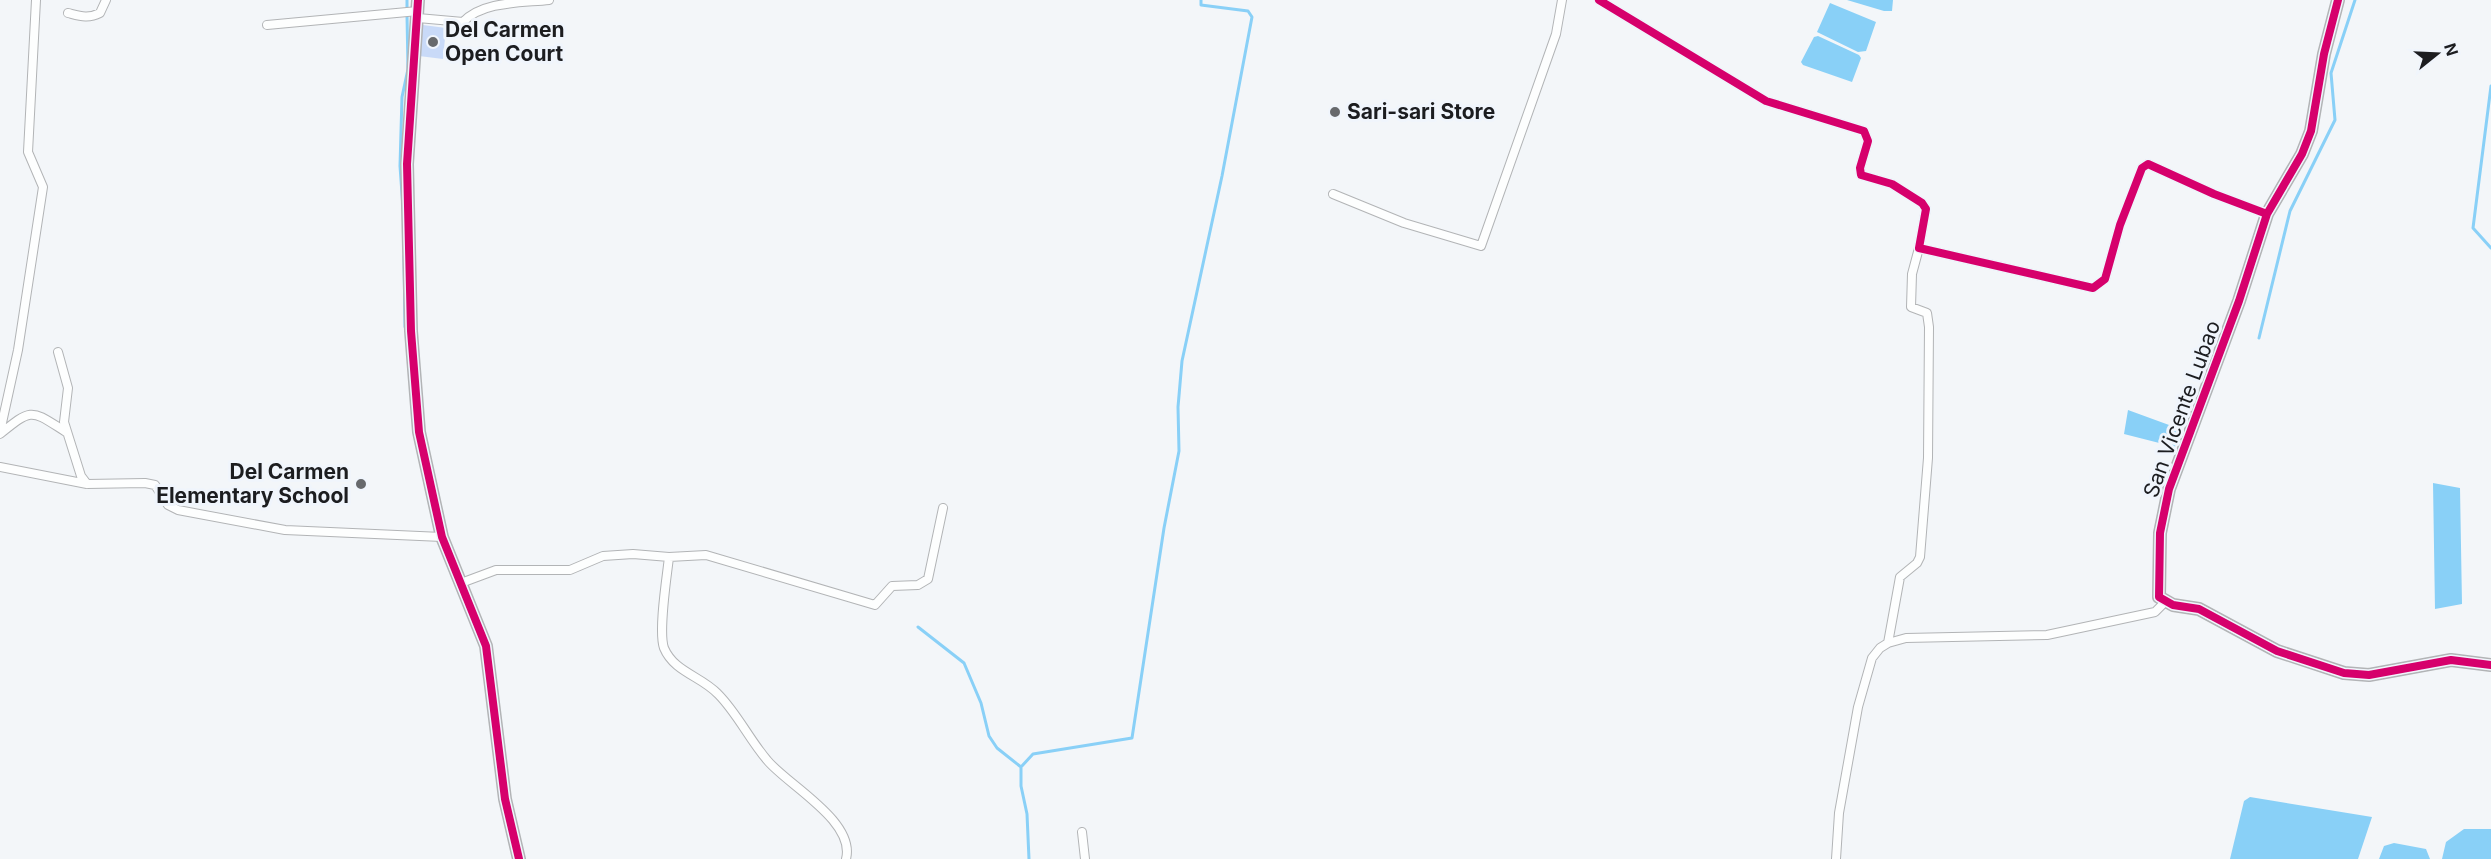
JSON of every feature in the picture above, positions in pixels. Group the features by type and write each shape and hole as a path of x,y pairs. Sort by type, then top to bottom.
{"street":[{"path":"0,433 18,350 43,188 28,152 36,0"},
{"path":"68,13 86,18 96,15 100,13 106,0"},
{"path":"267,25 418,10 463,22 478,10 549,0"},
{"path":"1333,194 1404,223 1481,246 1556,34 1562,0"},
{"path":"1599,0 1766,101 1864,131 1868,141 1860,168 1861,174 1865,178 1892,183 1922,203 1926,209 1912,274 1911,308 1927,314 1929,327 1928,458 1920,557 1917,563 1900,577 1888,644"},
{"name":"San Vicente Lubao","path":"2165,602 2158,593 2160,533 2169,489 2239,302 2267,214 2302,154 2316,114 2324,54 2338,0"},
{"path":"418,10 407,164 411,331 419,432 442,537 486,646 505,799 519,859"},
{"path":"1919,248 2093,288 2099,286 2105,279 2120,225 2142,168 2148,164 2214,194 2267,214"},
{"path":"58,352 68,387 64,422 66,432 81,476 87,484"},
{"path":"0,433 25,414 37,414 66,432"},
{"path":"0,467 87,484 145,483 155,485 168,506 178,510 285,530 442,537"},
{"path":"461,583 496,570 570,570 603,556 706,555 875,605 892,586 918,585 928,579 943,507"},
{"path":"669,557 663,644 669,658 678,668 692,673 718,694 778,772 831,816 847,848 846,859"},
{"path":"1836,859 1839,813 1858,707 1872,658 1880,648 1906,638 2062,633 2155,612 2165,602 2199,609 2277,651 2344,673 2369,675 2451,660 2491,665"},
{"path":"1082,832 1084,859"}],"shaded area":[{"name":"Del Carmen Open Court","path":"423,25 446,28 443,59 419,56"}],"water":[{"path":"1847,0 1893,0 1892,11 1884,11"},
{"path":"1830,3 1876,22 1866,51 1858,52 1817,32"},
{"path":"1818,36 1859,55 1861,58 1852,82 1803,65 1801,62 1814,37"},
{"path":"2128,410 2180,429 2175,447 2124,434"},
{"path":"2433,483 2460,488 2462,604 2435,609"},
{"path":"2250,797 2372,817 2358,859 2230,859 2244,801"},
{"path":"2464,829 2491,829 2491,859 2442,859 2446,842"},
{"path":"2394,843 2426,849 2430,859 2379,859 2384,846"}],"waterway":[{"path":"407,0 407,8"},
{"path":"1029,859 1027,814 1021,786 1021,767 1033,754 1132,738 1164,528 1179,451 1178,407 1182,361 1222,176 1252,17 1248,11 1201,5 1201,0"},
{"path":"2259,338 2290,211 2335,120 2331,73 2355,0"},
{"path":"403,208 400,166 402,97 408,69 407,15"},
{"path":"2491,86 2473,228 2491,248"},
{"path":"404,256 405,327"},
{"path":"918,627 964,663 981,703 989,736 997,748 1021,767"}],"cycle path":[{"path":"418,0 407,164 411,331 419,432 442,537 486,646 505,799 519,859"},
{"path":"1599,0 1766,101 1864,131 1868,141 1860,168 1861,175 1892,184 1922,203 1926,209 1919,248 2093,288 2105,279 2120,225 2142,168 2148,164 2214,194 2267,214"},
{"path":"2338,0 2324,54 2311,131 2302,154 2267,214 2239,301 2169,489 2160,533 2159,597 2173,605 2199,609 2277,651 2344,673 2369,675 2451,660 2491,665"}],"place":[{"name":"Del Carmen Open Court","path":"433,42"},
{"name":"Sari-sari Store","path":"1335,112"},
{"name":"Del Carmen Elementary School","path":"361,484"}]}
